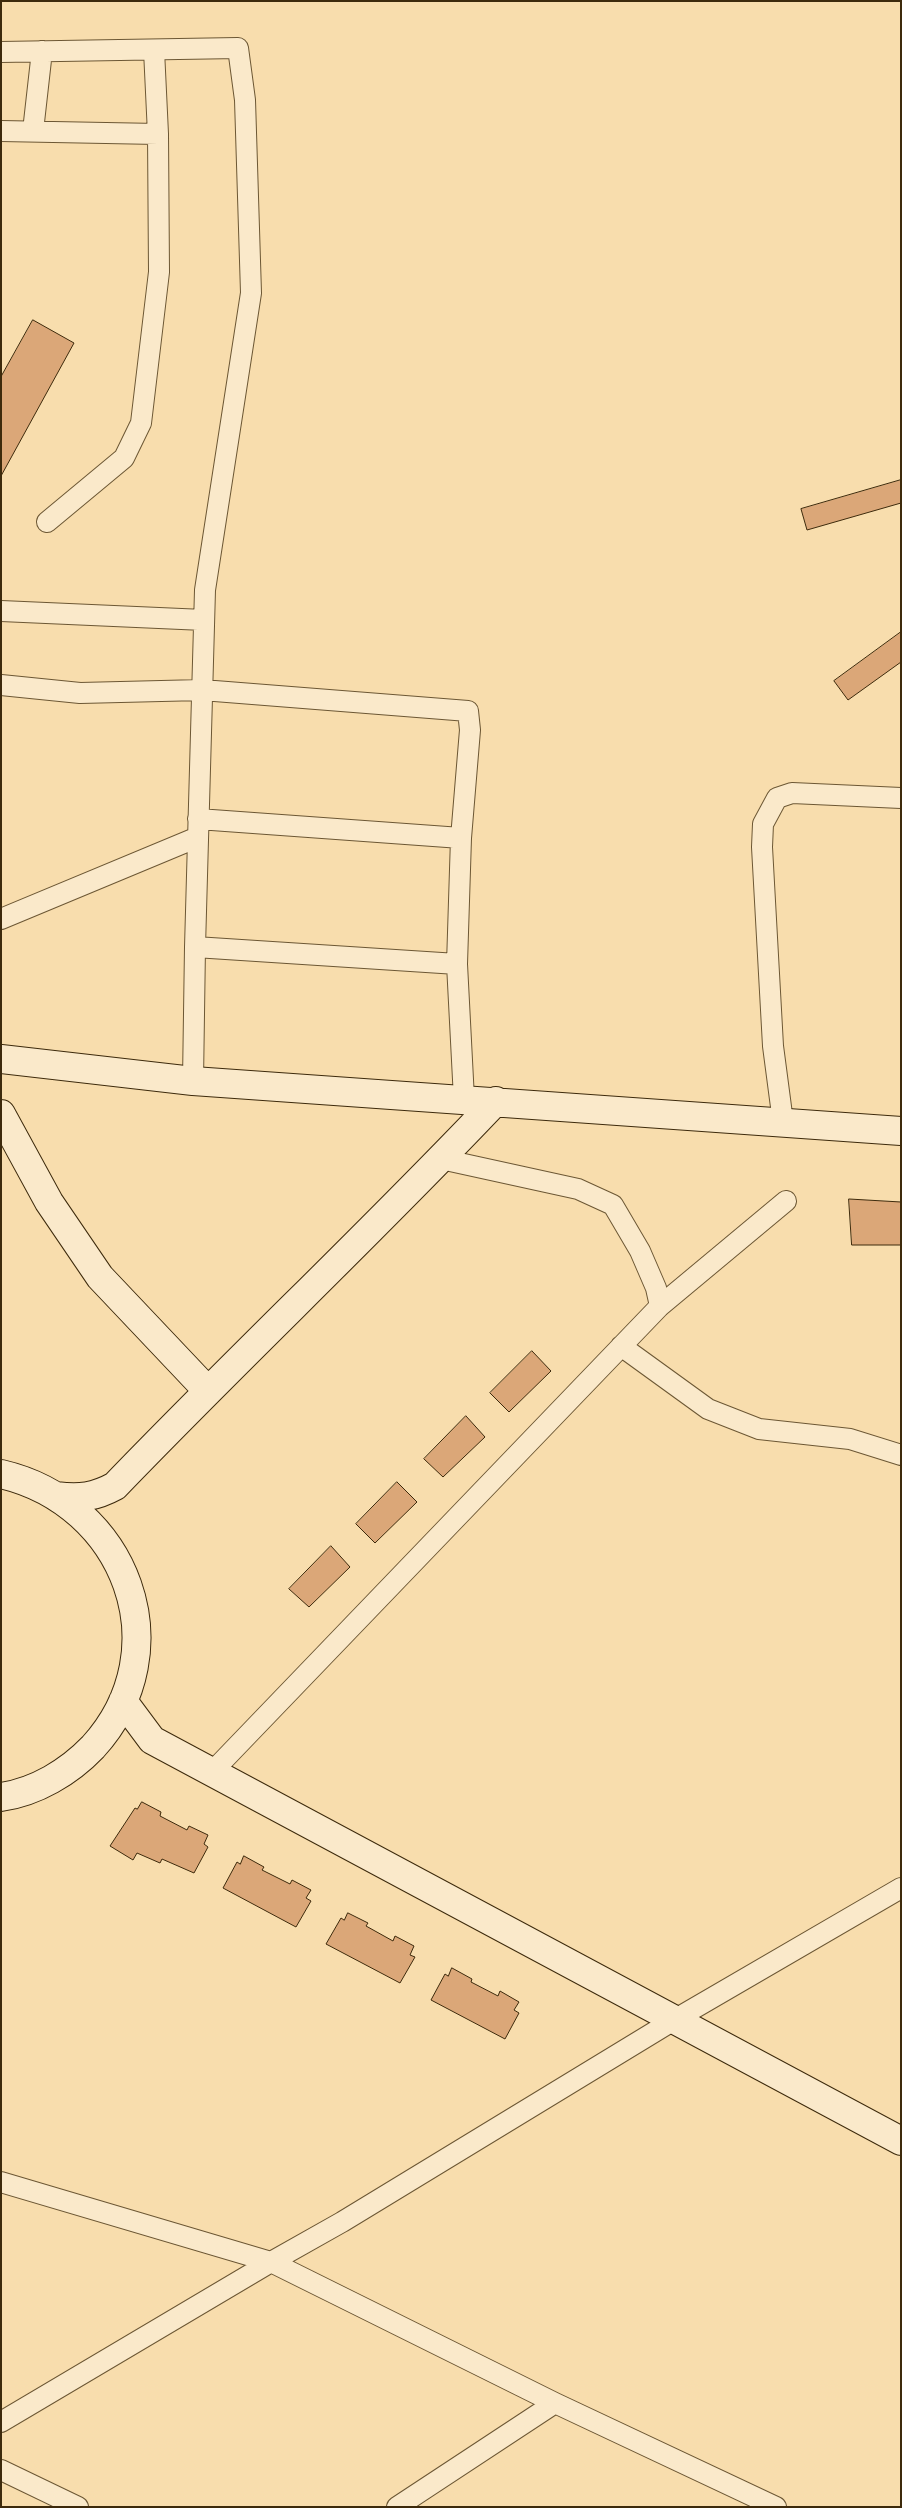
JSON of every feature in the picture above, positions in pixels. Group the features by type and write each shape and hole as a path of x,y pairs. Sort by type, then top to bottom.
{"street":[{"path":"1,52 238,48 245,100 250,293 205,590 193,1080"},
{"path":"47,522 124,458 141,423 159,272 158,134 154,50"},
{"path":"33,131 42,51"},
{"path":"1,131 158,134"},
{"path":"1,611 204,620"},
{"path":"1,685 80,693 202,690 468,711 470,730 461,838 457,964 464,1099"},
{"path":"783,1122 773,1046 762,847 763,824 777,798 792,793 901,798"},
{"path":"1,919 198,828 461,838"},
{"path":"195,947 457,964"},
{"path":"1,1059 193,1080 901,1131"},
{"path":"58,1496 87,1497 100,1494 115,1486 207,1390 441,1159 496,1101"},
{"path":"1,1114 49,1202 100,1277 207,1390"},
{"path":"441,1159 578,1189 613,1205 640,1251 656,1288 660,1306"},
{"path":"212,1772 660,1306 786,1201"},
{"path":"620,1346 708,1409 760,1429 850,1439 901,1455"},
{"path":"1,1474 38,1486 58,1496 82,1514 107,1542 126,1579 135,1620 134,1661 123,1701 98,1740 84,1756 49,1781 29,1790 1,1797"},
{"path":"107,1542 106,1511 115,1486"},
{"path":"123,1701 152,1740 901,2141"},
{"path":"98,1740 152,1740"},
{"path":"1,2422 342,2222 674,2020 901,1888"},
{"path":"1,2182 271,2262 555,2403 776,2507"},
{"path":"397,2507 555,2403"},
{"path":"1,2470 78,2507"}],"building":[{"path":"33,320 74,343 1,476 1,377"},
{"path":"901,480 901,503 807,530 801,509"},
{"path":"901,632 901,662 848,700 834,681"},
{"path":"849,1199 901,1202 901,1245 852,1245"},
{"path":"532,1351 551,1371 509,1412 490,1393"},
{"path":"466,1416 485,1437 443,1477 424,1459"},
{"path":"397,1482 417,1502 375,1543 356,1524"},
{"path":"331,1546 350,1567 309,1607 289,1589"},
{"path":"142,1802 161,1812 160,1816 187,1830 189,1826 208,1835 204,1844 208,1847 194,1873 162,1859 160,1863 137,1853 133,1860 110,1846 135,1808 137,1809"},
{"path":"244,1856 264,1867 262,1870 290,1884 292,1880 311,1890 306,1898 311,1901 296,1927 223,1888 237,1862 240,1864"},
{"path":"348,1913 368,1923 366,1926 393,1941 395,1936 414,1946 410,1955 415,1957 400,1983 326,1944 341,1918 344,1920"},
{"path":"452,1968 472,1979 471,1982 498,1996 500,1991 519,2002 514,2010 519,2013 505,2039 431,2000 445,1974 448,1976"}]}
